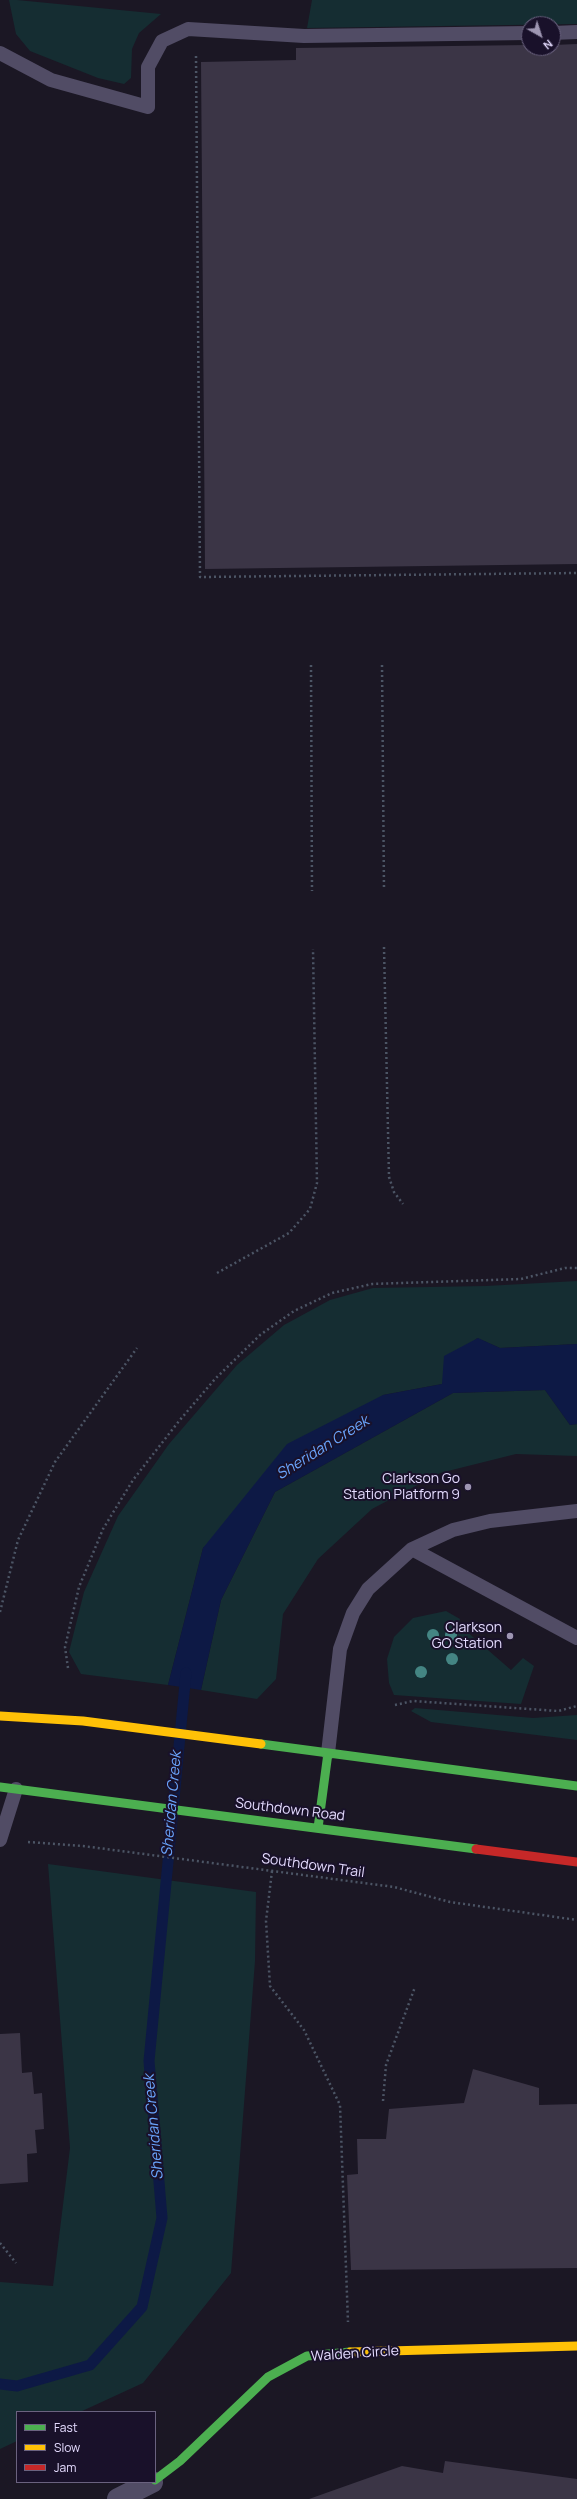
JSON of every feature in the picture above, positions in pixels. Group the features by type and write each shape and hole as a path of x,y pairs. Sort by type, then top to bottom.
{"main road":[{"path":"0,1716 83,1721 577,1786"},
{"path":"318,1828 328,1753"},
{"name":"Southdown Road","path":"0,1787 577,1862"},
{"name":"Walden Circle","path":"156,2479 180,2461 268,2377 307,2356 349,2352 577,2346"}],"street":[{"path":"118,2499 150,2483"}],"lane":[{"path":"0,53 51,80 148,106 148,67 162,41 188,29 304,36 521,33"},
{"path":"561,33 577,32"},
{"path":"328,1753 340,1649 353,1613 368,1590 412,1549 453,1530 490,1521 577,1511"},
{"path":"412,1549 577,1638"},
{"path":"0,1840 16,1789"}],"path":[{"path":"204,56 196,56 200,577 577,573"},
{"path":"311,665 312,892"},
{"path":"382,665 384,890"},
{"path":"384,948 389,1178 394,1192 402,1204"},
{"path":"217,1273 289,1233 310,1209 317,1183 313,949"},
{"path":"68,1668 65,1647 79,1587 103,1529 133,1480 179,1420 215,1379 260,1336 294,1311 332,1293 372,1284 521,1279 565,1268 577,1268"},
{"path":"0,1612 18,1540 55,1462 137,1348"},
{"path":"395,1705 413,1701 558,1711 577,1706"},
{"name":"Southdown Trail","path":"44,1843 83,1846 394,1887 450,1902 577,1920"},
{"path":"272,1871 266,1921 270,1986 304,2030 340,2105 349,2352"},
{"path":"382,2101 386,2065 415,1986"},
{"path":"0,2243 16,2263"}],"green space":[{"path":"9,0 161,14 139,33 132,49 131,78 124,84 98,78 30,51 16,34"},
{"path":"312,0 577,0 577,24 561,24 561,16 521,16 521,25 307,28"},
{"path":"577,1281 577,1344 500,1348 477,1338 442,1384 383,1395 203,1548 168,1685 81,1674 69,1652 84,1592 118,1516 169,1444 237,1365 284,1325 330,1300 373,1288 486,1286"},
{"path":"545,1390 570,1425 577,1424 577,1456 516,1454 440,1473 372,1509 318,1559 283,1614 276,1679 257,1699 201,1690 221,1600 275,1492 453,1393"},
{"path":"446,1611 460,1619 458,1624 511,1670 523,1658 534,1666 521,1704 394,1695 389,1683 387,1659 394,1637 413,1618"},
{"path":"415,1708 533,1718 577,1715 577,1740 431,1722 411,1711"},
{"path":"48,1864 256,1892 255,1961 231,2273 143,2383 82,2411 16,2411 16,2441 0,2449 0,2282 53,2286 70,2148"}],"water":[{"path":"478,1338 500,1348 577,1344 577,1424 570,1425 545,1390 453,1393 275,1492 221,1600 201,1690 168,1685 203,1548 287,1444 383,1395 442,1384 444,1356"}],"building":[{"path":"577,44 577,564 205,569 201,62 296,60 296,48 521,45 521,56 561,56 561,45"},
{"path":"20,2033 22,2073 32,2072 34,2094 42,2093 44,2129 35,2130 37,2153 27,2154 28,2182 0,2184 0,2034"},
{"path":"473,2069 539,2088 539,2105 577,2104 577,2268 351,2270 347,2175 358,2174 357,2139 386,2139 389,2109 464,2103"},
{"path":"445,2461 577,2479 577,2499 309,2499 402,2466 443,2473"}],"waterway":[{"name":"Sheridan Creek","path":"0,2384 17,2386 90,2365 142,2307 162,2218 149,2061 186,1673"}],"traffic: fast":[{"path":"261,1744 577,1786"},
{"path":"318,1828 328,1753"},
{"path":"0,1787 476,1849"},
{"path":"156,2479 180,2461 268,2377 307,2356 350,2352"}],"traffic: slow":[{"path":"0,1716 83,1721 261,1744"},
{"path":"350,2352 577,2346"}],"traffic: jam":[{"path":"476,1849 577,1862"}],"place":[{"name":"Clarkson Go Station Platform 9","path":"468,1487"},
{"name":"Clarkson GO Station","path":"510,1636"}]}
